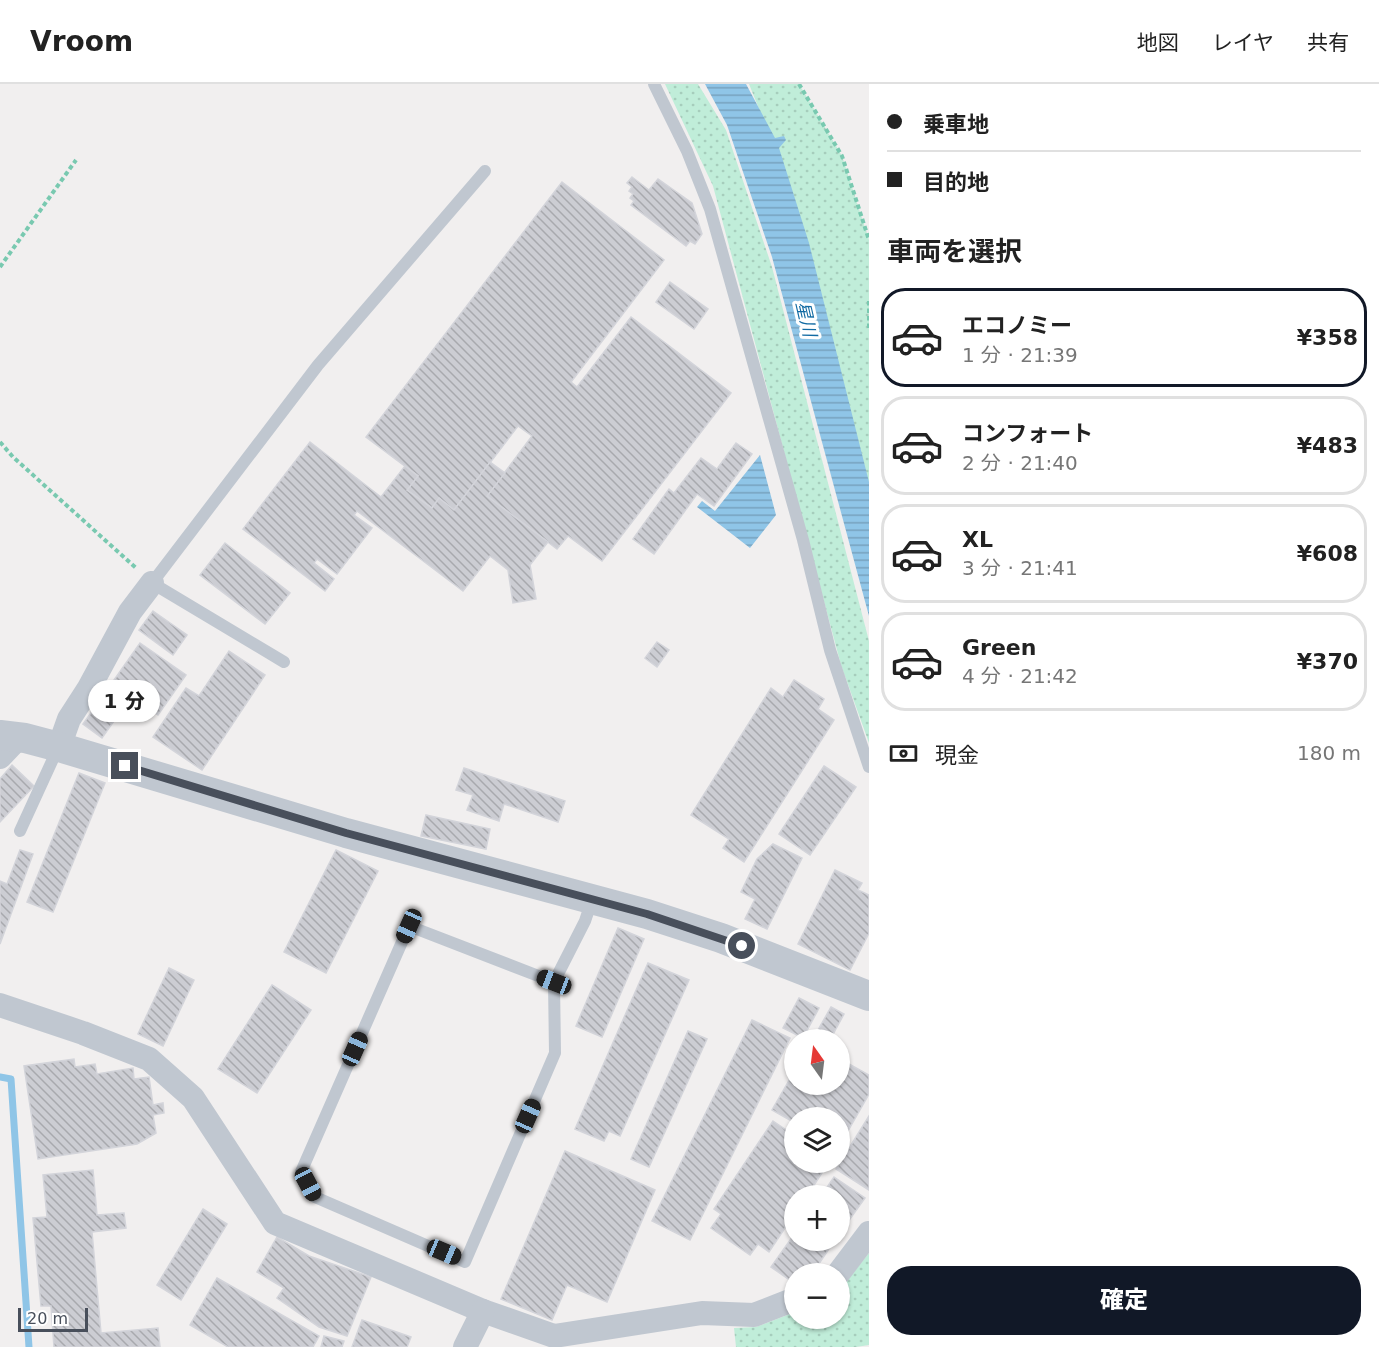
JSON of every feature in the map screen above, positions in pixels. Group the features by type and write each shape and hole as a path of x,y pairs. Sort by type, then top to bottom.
{"street":[{"path":"59,747 69,719 89,688 130,612 152,583"},
{"path":"6,743 59,747 346,833 647,914 721,938 869,996"},
{"path":"0,1005 83,1033 149,1059 193,1098 275,1223 483,1311 554,1336 702,1313 754,1315 784,1303"},
{"path":"846,1263 869,1233"},
{"path":"465,1347 483,1311"}],"lane":[{"path":"654,84 687,151 710,209 803,540 830,650 869,767"},
{"path":"284,662 152,583 318,365 485,171"},
{"path":"20,831 59,747"},
{"path":"554,982 409,926 301,1172 315,1197 465,1262 555,1053 554,982 585,921 592,899"}],"path":[{"path":"799,84 842,156 869,240"},
{"path":"0,267 76,160"},
{"path":"869,301 869,330"},
{"path":"0,442 152,583"}],"green space":[{"path":"665,84 698,84 726,130 772,267 869,641 869,743 841,665 713,186"},
{"path":"749,84 799,84 842,156 869,240 869,484 791,188"},
{"path":"869,1253 869,1345 856,1347 736,1347 734,1328 756,1327 784,1316 784,1329 850,1329 850,1277"}],"water":[{"name":"星川","path":"705,84 746,84 775,138 784,136 786,140 779,148 809,243 869,482 869,616 772,257 727,125"},
{"path":"760,455 776,515 750,548 697,507 702,501 715,511"}],"building":[{"path":"632,177 649,190 658,179 692,203 702,234 695,244 690,241 686,246 631,205 634,201 630,198 633,194 629,191 632,187 627,183"},
{"path":"562,182 664,260 571,382 577,387 631,317 731,393 602,561 568,536 557,549 487,496 532,436 518,426 454,510 439,498 432,508 407,490 418,476 366,437"},
{"path":"670,282 708,309 694,329 656,302"},
{"path":"310,442 381,497 405,466 418,476 407,490 432,508 439,498 454,510 490,462 505,473 487,496 548,542 530,565 536,599 513,603 508,570 490,556 463,591 357,511 354,515 372,528 337,574 317,559 314,563 334,579 325,591 243,529"},
{"path":"736,443 752,454 714,506 697,494 654,554 633,539 669,489 674,493 701,458 717,469"},
{"path":"225,543 290,593 265,624 200,575"},
{"path":"153,611 187,635 173,655 139,630"},
{"path":"657,642 669,650 657,667 645,658"},
{"path":"140,643 186,675 158,715 131,697 102,738 83,724"},
{"path":"229,651 265,675 202,770 153,737 186,688 199,696"},
{"path":"794,680 824,699 818,709 834,720 744,862 723,848 729,839 691,815 771,688 783,697"},
{"path":"12,765 34,786 0,822 0,779"},
{"path":"824,766 856,787 810,855 779,834"},
{"path":"464,768 565,801 558,822 504,804 499,821 467,810 473,795 456,790"},
{"path":"79,773 105,783 53,912 27,902"},
{"path":"426,815 490,829 486,849 421,836"},
{"path":"773,844 802,858 767,929 745,919 755,899 741,892 757,859"},
{"path":"20,850 33,854 0,944 0,881 7,884"},
{"path":"336,850 378,871 326,973 284,952"},
{"path":"835,870 862,883 858,890 869,895 869,933 850,970 798,944"},
{"path":"618,928 644,939 602,1037 576,1026"},
{"path":"648,963 689,980 620,1136 609,1131 604,1141 575,1129"},
{"path":"169,968 194,980 163,1046 138,1034"},
{"path":"272,985 311,1010 257,1093 218,1069"},
{"path":"799,998 819,1008 808,1029 783,1028"},
{"path":"831,1007 844,1014 836,1029 819,1029"},
{"path":"752,1020 784,1035 784,1050 690,1240 652,1221"},
{"path":"688,1031 707,1039 649,1167 631,1159"},
{"path":"74,1059 75,1067 95,1064 97,1074 133,1068 134,1079 149,1077 153,1105 163,1103 164,1113 153,1115 156,1133 137,1144 38,1159 24,1066"},
{"path":"850,1065 869,1075 869,1094 850,1127 850,1107 784,1107 784,1117 772,1110 784,1089 784,1095 850,1095"},
{"path":"869,1116 869,1190 842,1173 850,1173 850,1147"},
{"path":"773,1121 784,1128 784,1173 822,1173 814,1185 784,1185 784,1230 769,1252 758,1244 750,1255 711,1228 721,1214 714,1209"},
{"path":"565,1151 655,1190 607,1302 567,1285 552,1320 501,1299"},
{"path":"93,1170 97,1215 124,1213 126,1228 92,1232 101,1333 158,1328 160,1347 54,1347 51,1306 41,1306 33,1218 47,1217 43,1175"},
{"path":"834,1177 846,1185 829,1185"},
{"path":"850,1188 865,1198 850,1219"},
{"path":"203,1209 227,1224 181,1300 157,1285"},
{"path":"277,1237 309,1256 371,1277 347,1336 319,1327 277,1298 284,1288 257,1272"},
{"path":"784,1249 784,1251 828,1251 819,1263 784,1263 784,1276 771,1267"},
{"path":"217,1278 319,1336 313,1347 228,1347 190,1325"},
{"path":"362,1320 411,1337 407,1347 352,1347"},
{"path":"324,1336 344,1341 342,1347 321,1347"}],"waterway":[{"path":"0,1077 11,1079 29,1347"}],"route":[{"path":"125,766 346,833 647,914 742,946"}]}
